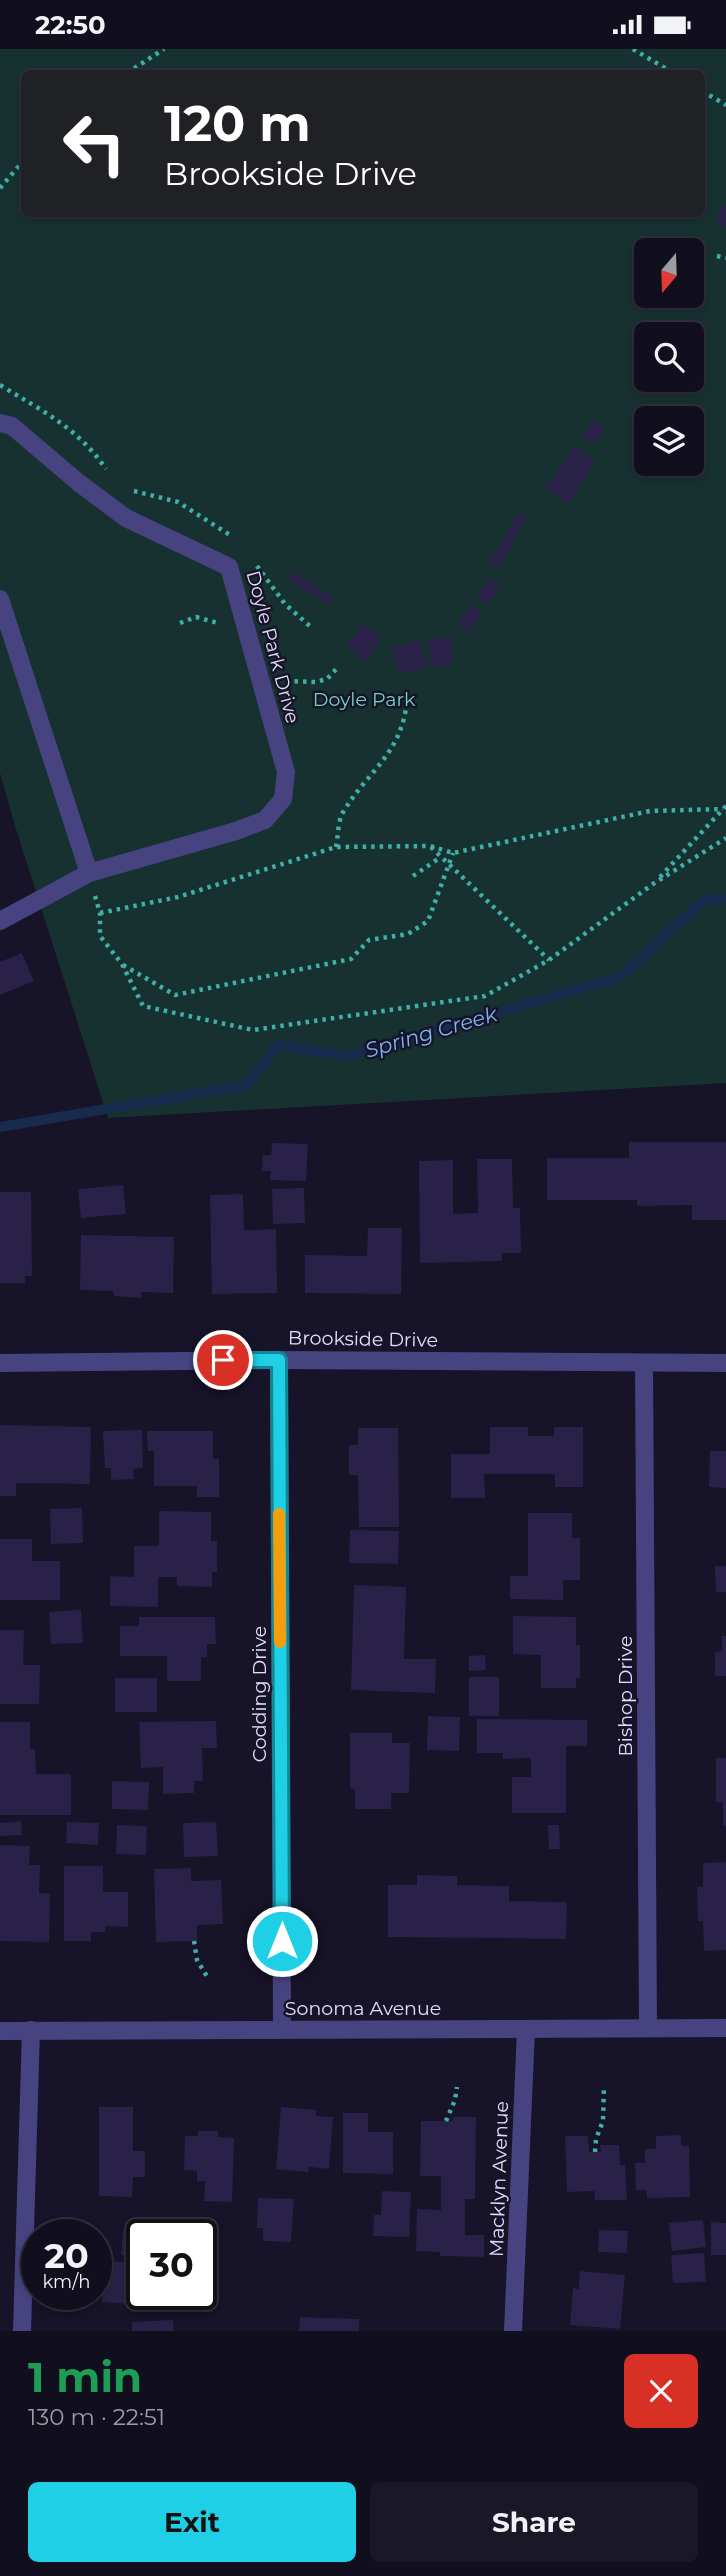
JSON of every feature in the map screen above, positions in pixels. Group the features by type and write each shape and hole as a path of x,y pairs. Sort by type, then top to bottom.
{"street":[{"name":"Doyle Park Drive","path":"0,423 12,426 79,483 126,517 229,567 286,772 283,799 265,820 236,831 89,873 0,921"},
{"path":"0,599 89,873"},
{"name":"Brookside Drive","path":"0,1363 279,1360 726,1363"},
{"name":"Codding Drive","path":"279,1360 282,2029"},
{"name":"Bishop Drive","path":"644,1363 648,2028"},
{"name":"Sonoma Avenue","path":"0,2031 726,2028"},
{"name":"Macklyn Avenue","path":"513,2331 526,2029"},
{"path":"22,2331 31,2030"}],"path":[{"path":"132,70 164,49"},
{"path":"633,49 668,70"},
{"path":"705,93 726,105"},
{"path":"0,188 21,164"},
{"path":"717,256 726,258"},
{"path":"0,385 66,426 91,447 113,477"},
{"path":"128,488 178,502 241,543"},
{"path":"253,557 285,604 312,628"},
{"path":"180,623 196,617 225,626"},
{"path":"260,680 315,682 327,679 339,666"},
{"path":"336,847 341,816 393,748 406,712 407,699"},
{"path":"100,913 178,897 336,847 430,846 453,853 650,811 724,808"},
{"path":"653,884 724,808"},
{"path":"89,873 100,913 100,936 122,964 143,1006 253,1030 485,996 549,960 653,884 726,838"},
{"path":"430,846 549,960"},
{"path":"122,964 175,995 351,959 369,940 408,934 428,921 453,853"},
{"path":"412,876 441,857"},
{"path":"194,1941 197,1960 208,1978"},
{"path":"595,2152 596,2139 603,2121 604,2086"},
{"path":"446,2121 457,2087"}],"green space":[{"name":"Doyle Park","path":"0,49 726,49 726,1083 108,1118 0,773"}],"building":[{"path":"726,202 726,227 715,220"},
{"path":"592,420 605,428 595,444 582,436"},
{"path":"575,447 596,462 568,503 546,488"},
{"path":"518,513 527,518 499,568 490,563"},
{"path":"292,572 333,597 329,605 287,579"},
{"path":"489,579 500,587 487,605 477,597"},
{"path":"471,604 483,612 468,632 457,624"},
{"path":"362,624 382,638 366,661 346,647"},
{"path":"449,636 454,664 432,667 427,640"},
{"path":"419,640 426,668 399,674 392,647"},
{"path":"22,953 34,981 0,995 0,962"},
{"path":"629,1142 726,1142 726,1220 692,1220 692,1205 637,1206 637,1200 547,1200 547,1158 629,1158"},
{"path":"272,1143 308,1144 306,1181 270,1180 271,1171 262,1171 263,1155 271,1155"},
{"path":"477,1159 512,1159 513,1208 520,1208 521,1253 502,1253 502,1261 420,1263 419,1161 453,1160 453,1214 478,1213"},
{"path":"123,1185 126,1214 81,1218 78,1189"},
{"path":"304,1188 305,1223 273,1224 272,1189"},
{"path":"0,1192 31,1192 32,1276 25,1276 25,1283 0,1283"},
{"path":"243,1194 244,1230 276,1229 277,1293 212,1294 210,1195"},
{"path":"368,1228 402,1228 401,1294 305,1293 305,1255 367,1256"},
{"path":"81,1235 174,1237 173,1293 141,1292 142,1298 114,1296 113,1291 80,1290"},
{"path":"0,1425 91,1427 90,1484 16,1483 16,1496 0,1496"},
{"path":"490,1427 528,1427 528,1436 554,1436 554,1427 583,1427 583,1487 555,1487 555,1474 484,1474 485,1498 451,1498 451,1454 490,1454"},
{"path":"358,1428 398,1428 399,1527 359,1527 358,1475 349,1475 349,1445 358,1445"},
{"path":"142,1430 143,1468 133,1469 134,1479 111,1480 111,1468 105,1468 103,1431"},
{"path":"147,1431 213,1431 213,1459 219,1458 219,1497 197,1497 197,1486 154,1486 154,1451 148,1451"},
{"path":"710,1451 726,1451 726,1488 709,1487"},
{"path":"82,1508 83,1543 51,1544 50,1509"},
{"path":"159,1511 211,1512 211,1541 217,1541 217,1572 212,1572 212,1587 177,1586 177,1577 158,1577 158,1607 110,1606 110,1576 134,1577 134,1546 159,1546"},
{"path":"528,1513 572,1513 572,1538 580,1538 580,1580 563,1580 563,1600 510,1599 510,1576 528,1576"},
{"path":"350,1530 399,1531 398,1564 349,1563"},
{"path":"0,1539 32,1539 32,1561 60,1561 60,1600 0,1600"},
{"path":"715,1566 726,1566 726,1592 716,1592"},
{"path":"354,1585 406,1587 404,1659 436,1659 435,1693 351,1690"},
{"path":"81,1610 83,1643 51,1644 49,1612"},
{"path":"513,1616 576,1617 576,1645 580,1645 580,1678 576,1678 576,1688 541,1688 541,1655 513,1654"},
{"path":"139,1617 215,1617 216,1644 207,1644 207,1657 201,1657 201,1681 167,1681 167,1656 120,1656 120,1626 139,1626"},
{"path":"0,1630 24,1630 23,1665 40,1665 39,1704 0,1704"},
{"path":"722,1636 726,1636 726,1676 715,1676 715,1652 722,1651"},
{"path":"485,1655 486,1670 469,1671 469,1656"},
{"path":"469,1677 499,1677 499,1716 469,1716"},
{"path":"115,1678 157,1678 157,1712 115,1712"},
{"path":"428,1716 460,1717 459,1751 427,1750"},
{"path":"477,1719 587,1720 587,1746 566,1746 566,1813 512,1813 512,1777 531,1777 531,1758 503,1759 503,1753 477,1753"},
{"path":"216,1721 217,1748 202,1748 203,1781 194,1781 194,1793 163,1794 163,1767 141,1768 139,1722"},
{"path":"0,1722 30,1722 30,1749 35,1749 36,1774 71,1774 71,1815 0,1815"},
{"path":"350,1733 392,1733 392,1743 410,1743 409,1793 391,1793 391,1809 355,1809 355,1789 350,1788"},
{"path":"716,1758 726,1758 726,1826 723,1826 723,1802 716,1802"},
{"path":"112,1781 149,1782 148,1810 112,1809"},
{"path":"21,1821 22,1835 0,1836 0,1823"},
{"path":"67,1822 99,1823 98,1845 66,1843"},
{"path":"216,1822 218,1856 184,1857 183,1823"},
{"path":"117,1825 147,1826 146,1855 116,1854"},
{"path":"548,1825 559,1825 560,1849 549,1849"},
{"path":"0,1845 30,1846 29,1865 40,1865 39,1893 50,1894 49,1942 0,1941"},
{"path":"726,1862 726,1950 704,1951 703,1921 698,1921 697,1887 703,1887 703,1863"},
{"path":"64,1866 103,1866 103,1892 128,1892 128,1927 105,1926 105,1932 91,1932 91,1941 64,1941"},
{"path":"191,1868 191,1881 221,1880 223,1924 197,1925 197,1941 156,1942 154,1869"},
{"path":"417,1875 457,1876 457,1885 509,1886 509,1901 567,1902 566,1939 388,1937 388,1885 417,1885"},
{"path":"99,2107 133,2107 133,2151 145,2151 145,2177 133,2177 132,2197 99,2196"},
{"path":"281,2107 316,2110 316,2116 333,2117 329,2169 309,2167 308,2172 276,2169"},
{"path":"343,2113 368,2113 368,2132 393,2132 393,2174 343,2173"},
{"path":"453,2117 476,2117 475,2199 465,2199 465,2235 484,2235 484,2257 440,2256 440,2252 416,2251 417,2209 441,2210 441,2176 420,2176 421,2121 453,2121"},
{"path":"198,2131 218,2131 218,2137 234,2138 232,2202 204,2201 205,2181 197,2181 197,2171 184,2170 185,2136 198,2136"},
{"path":"681,2135 681,2146 689,2146 690,2197 647,2198 647,2190 636,2190 635,2163 645,2163 645,2149 656,2149 656,2136"},
{"path":"565,2136 588,2136 589,2152 601,2152 600,2145 619,2145 620,2165 625,2165 627,2200 595,2200 594,2191 567,2192"},
{"path":"382,2191 411,2192 409,2237 373,2236 374,2215 381,2215"},
{"path":"258,2198 294,2199 291,2242 263,2241 263,2228 257,2228"},
{"path":"703,2220 706,2247 672,2251 669,2223"},
{"path":"711,2222 726,2223 726,2255 711,2255"},
{"path":"123,2230 126,2230 126,2255 121,2255"},
{"path":"599,2230 628,2231 627,2253 598,2252"},
{"path":"704,2253 706,2282 673,2283 671,2255"},
{"path":"112,2261 126,2262 126,2304 112,2303"},
{"path":"580,2271 625,2275 620,2329 570,2325 573,2288 579,2289"},
{"path":"300,2317 359,2319 359,2331 299,2331"},
{"path":"173,2320 174,2331 132,2331 132,2322"}],"waterway":[{"name":"Spring Creek","path":"0,1127 247,1085 278,1045 348,1056 620,977 704,900 726,899"}],"slow traffic":[{"path":"279,1514 280,1642"}],"route":[{"path":"223,1360 279,1360 282,1941"}]}
